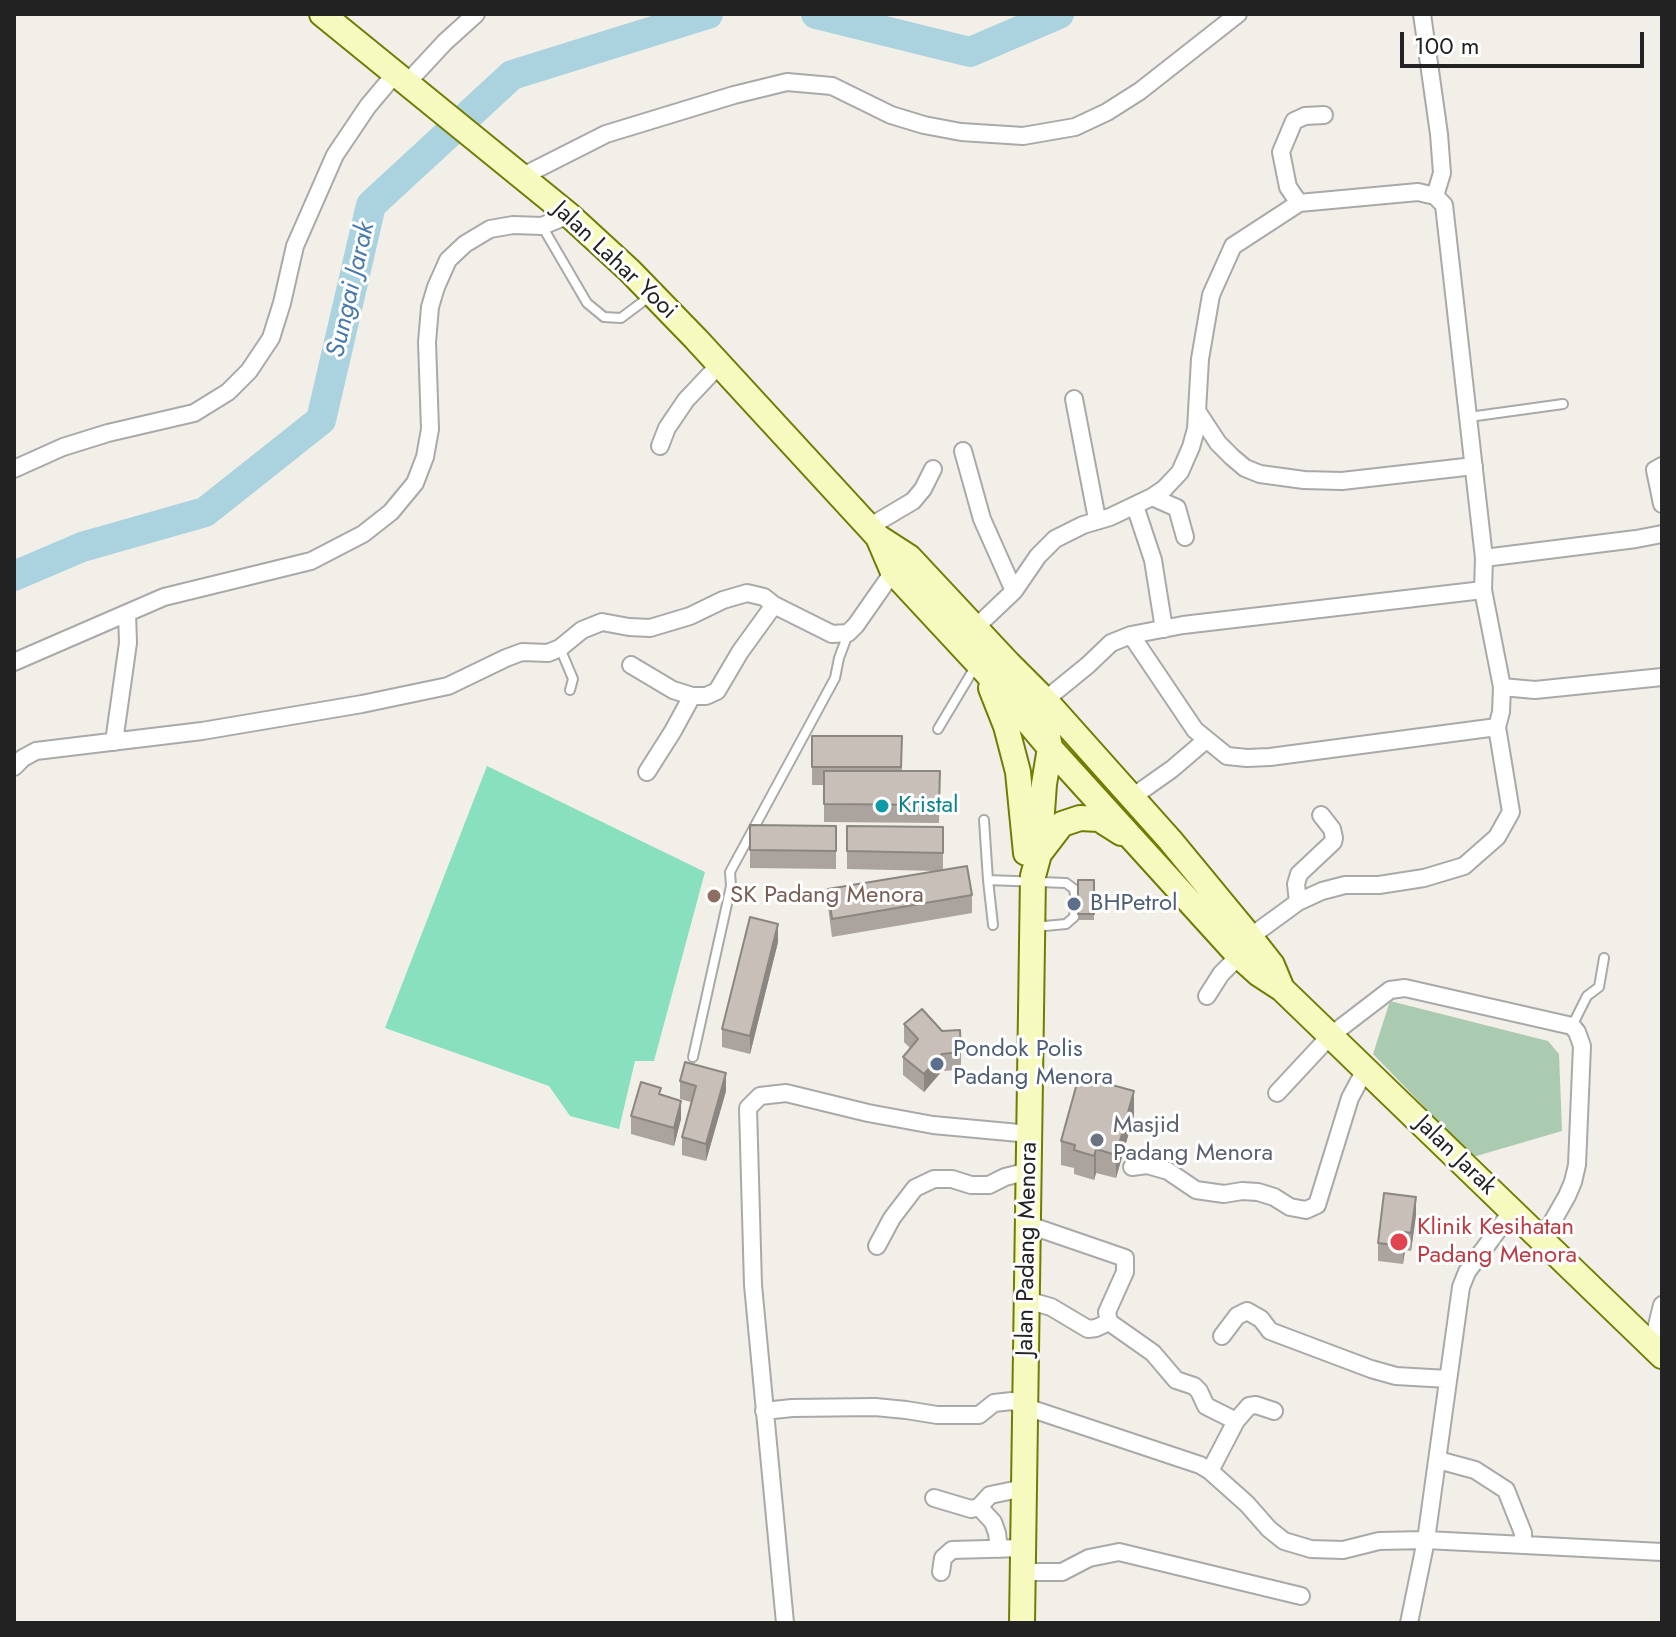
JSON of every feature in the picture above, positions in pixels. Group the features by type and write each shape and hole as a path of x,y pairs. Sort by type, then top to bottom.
{"main road":[{"name":"Jalan Lahar Yooi","path":"322,14 569,215 630,271 720,364 873,532 909,557 975,628 990,666"},
{"name":"Jalan Lahar Yooi","path":"873,532 893,572 990,666"},
{"path":"990,666 1045,700 1129,796"},
{"path":"990,666 1042,719 1045,739 1081,758 1129,796"},
{"path":"990,666 1018,772 1032,866"},
{"name":"Jalan Jarak","path":"1045,739 1137,842 1245,946"},
{"name":"Jalan Padang Menora","path":"1022,1623 1015,1556 1024,1488 1026,1407 1032,866 1044,784 1045,739"},
{"name":"Jalan Jarak","path":"1129,796 1245,946 1259,974 1282,989 1657,1351"},
{"path":"1032,866 1062,824 1080,818 1099,819 1137,842"}],"street":[{"path":"14,469 63,447 108,433 194,413 228,392 249,371 271,338 295,246 335,155 368,106 405,83 476,14"},
{"path":"521,177 606,134 787,82 832,86 891,115 961,132 1023,136 1075,127 1140,91 1238,14"},
{"path":"1422,14 1442,173 1435,196"},
{"path":"1299,203 1288,187 1281,152 1294,121 1305,116 1324,115"},
{"path":"975,628 1014,591 1038,556 1055,539 1152,497 1180,472 1196,429 1200,359 1211,295 1233,246 1299,203 1418,192 1435,196 1444,205 1484,558 1483,590 1502,687 1497,727 1511,812 1497,837 1464,866 1424,878 1379,885 1345,885 1298,902 1245,946 1207,996"},
{"path":"14,662 164,597 311,561 363,534 391,512 415,483 425,457 430,429 427,342 430,307 448,260 465,244 490,229 513,225 542,226 569,215"},
{"path":"660,446 667,428 686,400 720,364"},
{"path":"1074,399 1097,519"},
{"path":"1197,411 1218,443 1245,468 1260,474 1342,481 1474,466"},
{"path":"963,451 982,519 1014,591"},
{"path":"1662,466 1655,470 1662,504"},
{"path":"873,532 913,501 933,469"},
{"path":"1152,497 1177,508 1185,537"},
{"path":"1135,506 1153,560 1164,629"},
{"path":"1484,558 1662,534"},
{"path":"14,767 36,751 202,731 448,686 522,652 548,653 560,648 582,630 602,622 650,628 747,593 764,597 832,634 848,633 893,572"},
{"path":"1045,700 1111,643 1131,635 1183,625 1483,590"},
{"path":"631,665 673,690 692,696 706,696 717,691 774,605"},
{"path":"114,742 128,643 127,613"},
{"path":"1131,635 1195,730 1227,756 1247,758 1497,727"},
{"path":"1502,687 1535,690 1662,677"},
{"path":"647,772 692,696"},
{"path":"1129,796 1172,769 1206,740"},
{"path":"1298,902 1296,884 1299,874 1333,842 1332,829 1321,815"},
{"path":"1277,1093 1330,1036 1390,990 1405,988 1572,1026 1582,1046 1577,1165 1567,1196 1542,1240"},
{"path":"1132,1167 1147,1165 1168,1171 1196,1190 1224,1194 1258,1192 1290,1207 1306,1210 1317,1205 1350,1098 1365,1070"},
{"path":"785,1623 753,1285 748,1108 760,1096 786,1093 933,1125 1030,1134"},
{"path":"877,1246 892,1218 915,1188 934,1179 989,1185 1029,1171"},
{"path":"1409,1623 1426,1540 1461,1287 1467,1272 1512,1211"},
{"path":"1029,1225 1125,1258 1125,1272 1107,1312 1109,1322 1153,1353 1176,1380 1194,1386 1206,1406 1236,1421"},
{"path":"1027,1300 1051,1307 1088,1329 1109,1322"},
{"path":"1657,1351 1662,1305"},
{"path":"1222,1336 1237,1316 1247,1311 1261,1319 1270,1331 1371,1369 1396,1376 1448,1379"},
{"path":"764,1411 875,1407 937,1415 979,1415 994,1403 1012,1401 1200,1465 1247,1504 1284,1541 1311,1549 1343,1550 1379,1541 1426,1540 1662,1552"},
{"path":"1210,1471 1236,1421 1249,1406 1274,1411"},
{"path":"1438,1460 1475,1470 1506,1490 1523,1533 1523,1545"},
{"path":"934,1498 971,1509 979,1507 990,1495 1024,1488"},
{"path":"979,1507 993,1522 1015,1556"},
{"path":"941,1572 943,1558 952,1550 1015,1556 1062,1572 1089,1558 1119,1552 1301,1596"}],"lane":[{"path":"542,226 587,303 604,317 621,318 652,294"},
{"path":"1469,417 1563,404"},
{"path":"693,1057 731,886 730,872 835,678 848,633"},
{"path":"560,648 573,679 570,690"},
{"path":"938,729 990,666"},
{"path":"984,820 993,925"},
{"path":"988,880 1032,866 1074,889 1074,917 1066,924 1032,927"},
{"path":"1572,1026 1587,996 1599,987 1604,958"}],"green space":[{"path":"487,766 705,872 654,1061 635,1061 619,1129 570,1116 549,1086 385,1028"},
{"path":"1390,1001 1548,1041 1559,1054 1562,1131 1473,1157 1373,1054"}],"building":[{"path":"812,736 902,736 901,767 812,767"},
{"path":"824,771 940,771 939,805 824,804"},
{"path":"750,825 836,826 836,851 750,850"},
{"path":"847,826 943,827 943,853 847,851"},
{"path":"967,866 972,895 832,919 828,889"},
{"path":"1078,880 1094,880 1094,914 1078,914"},
{"path":"750,917 778,924 750,1036 722,1029"},
{"path":"922,1009 942,1031 960,1030 961,1052 942,1054 924,1074 903,1057 918,1039 904,1024"},
{"path":"685,1062 726,1073 706,1144 682,1137 696,1086 680,1081"},
{"path":"1079,1076 1134,1091 1116,1155 1096,1149 1094,1156 1074,1150 1075,1145 1061,1141"},
{"path":"641,1082 661,1088 659,1094 681,1101 674,1128 631,1116"},
{"path":"1384,1193 1416,1197 1411,1233 1405,1232 1403,1246 1378,1243"}],"waterway":[{"name":"Sungai Jarak","path":"14,576 82,547 205,512 321,420 371,205 512,75 708,14"},
{"name":"Sungai Jarak","path":"816,14 970,52 1059,14"}],"place":[{"name":"Kristal","path":"882,806"},
{"name":"SK Padang Menora","path":"714,896"},
{"name":"BHPetrol","path":"1074,904"},
{"name":"Pondok Polis Padang Menora","path":"937,1064"},
{"name":"Masjid Padang Menora","path":"1097,1140"},
{"name":"Klinik Kesihatan Padang Menora","path":"1399,1242"}]}
